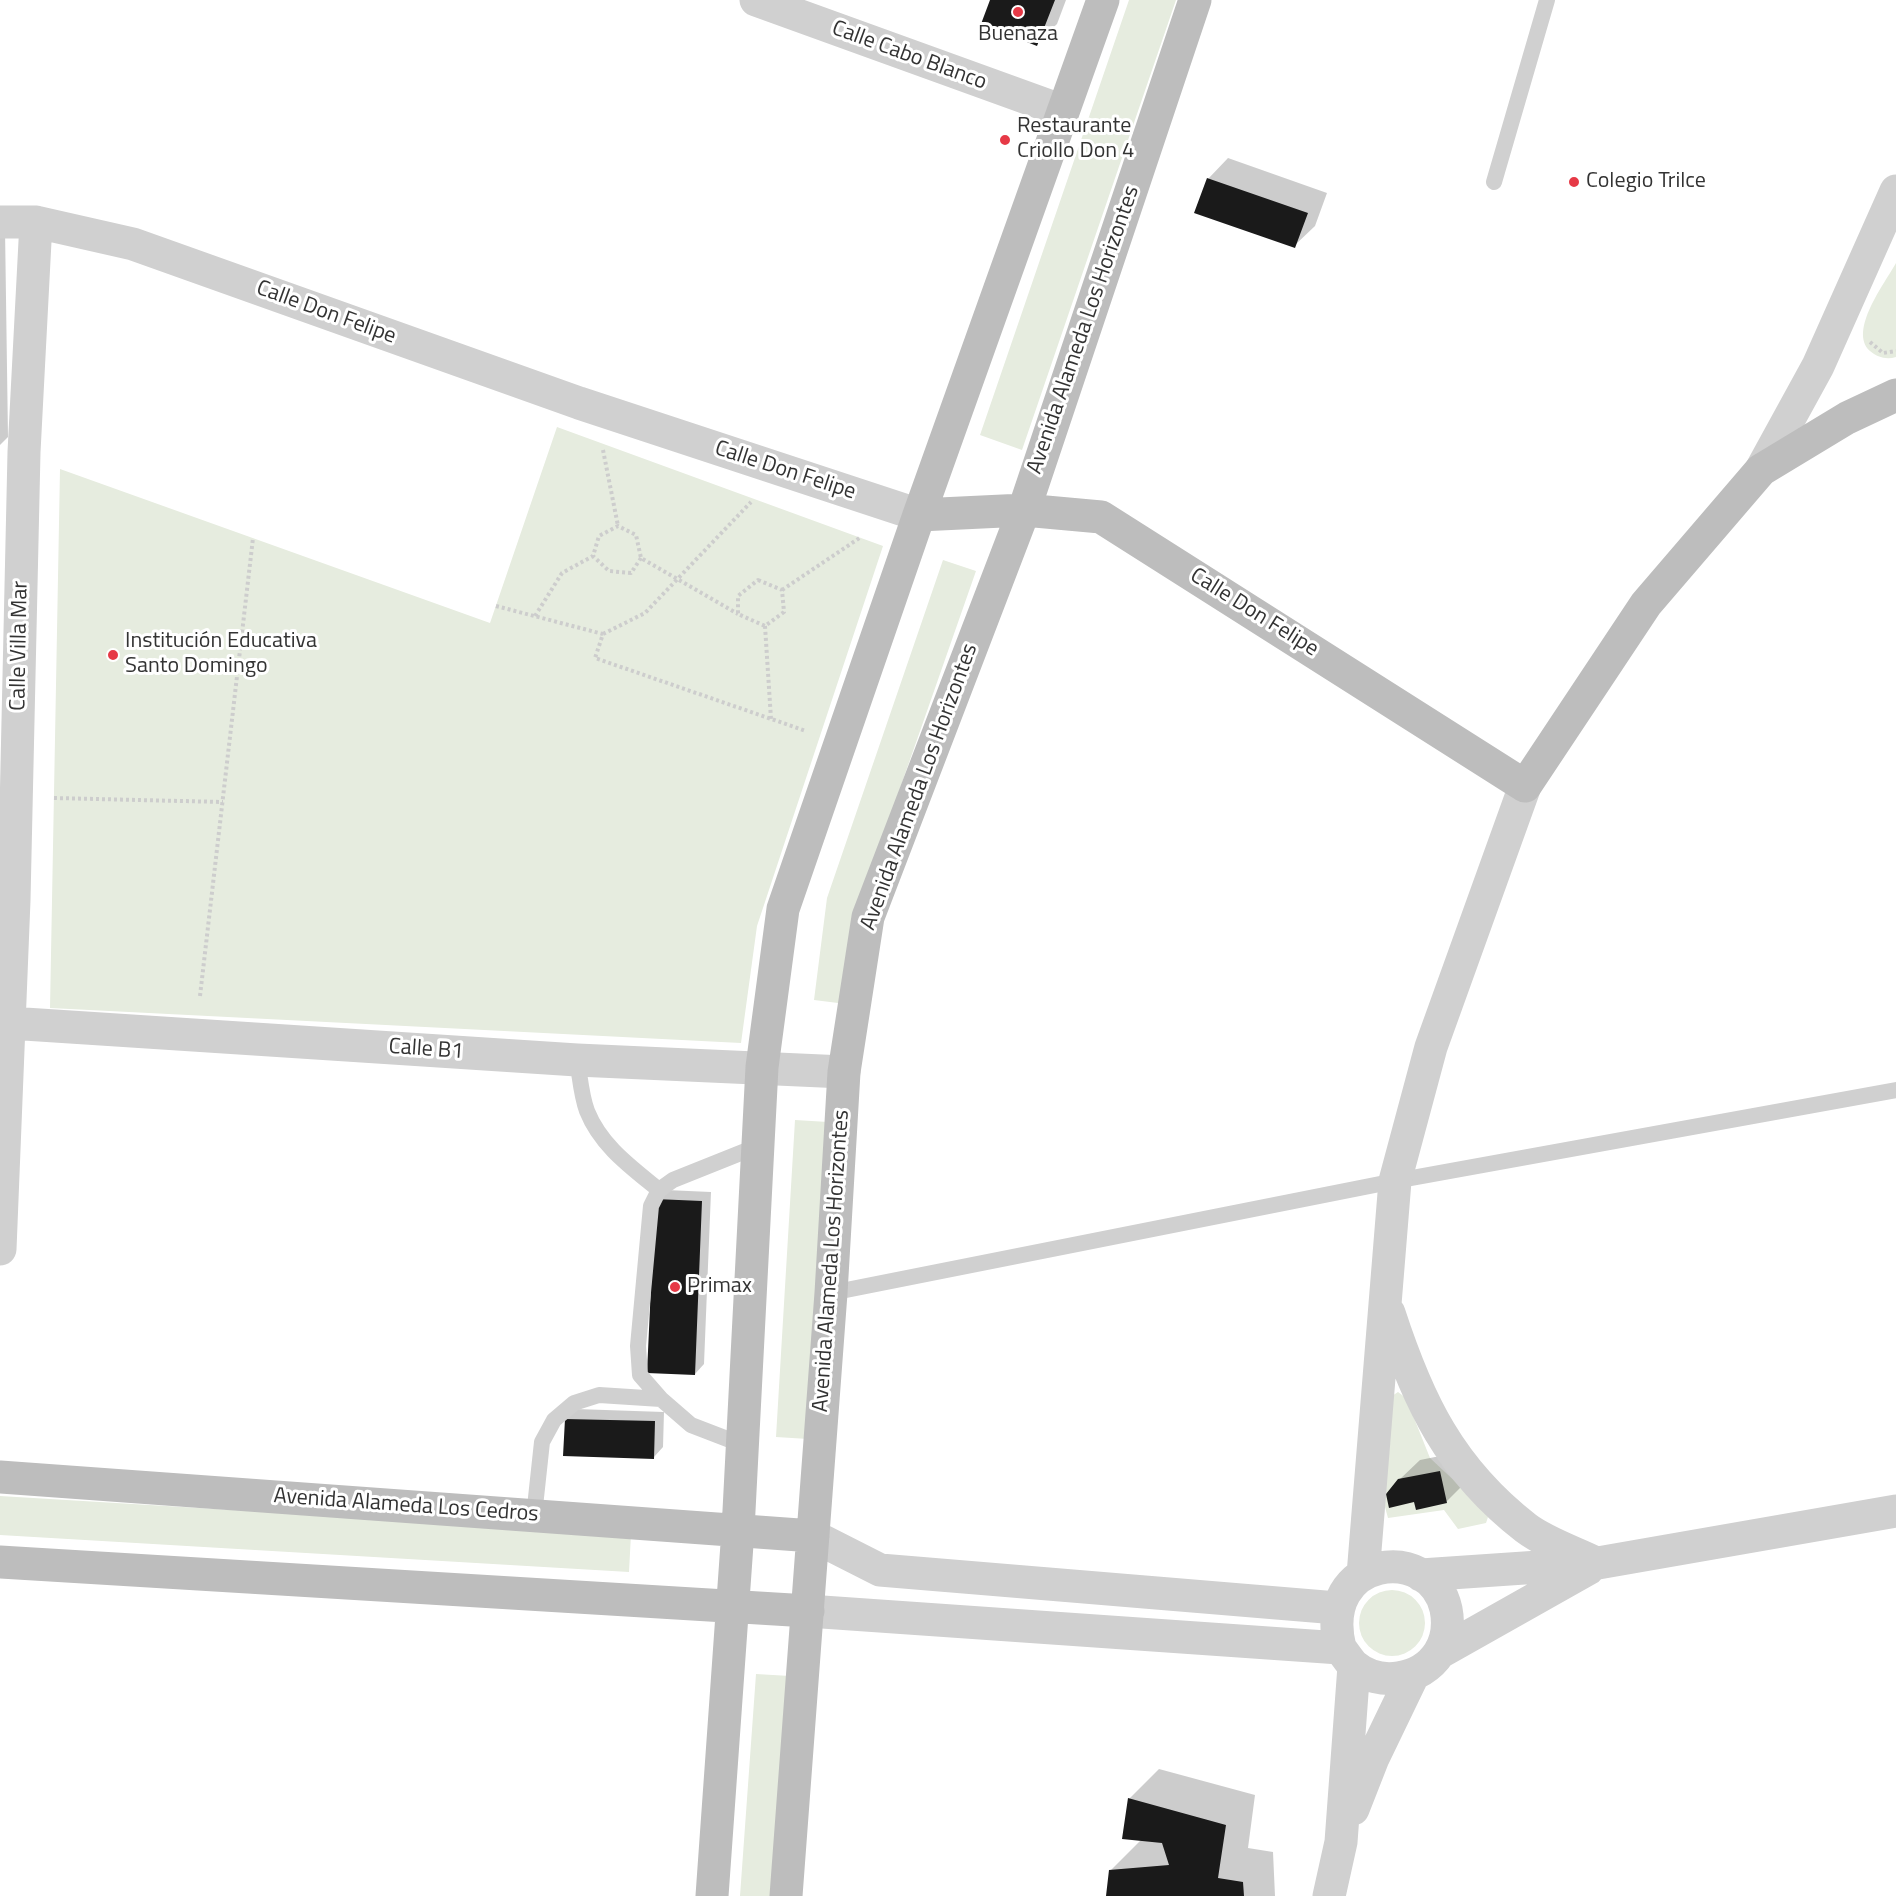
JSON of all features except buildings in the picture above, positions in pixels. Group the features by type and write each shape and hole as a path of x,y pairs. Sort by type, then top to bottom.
{"main road":[{"path":"712,1896 738,1530 762,1068 783,909 919,515 1103,0"},
{"name":"Avenida Alameda Los Horizontes","path":"786,1896 831,1293 844,1072 867,917 1024,510 1195,0"},
{"path":"1525,786 1646,604 1761,470 1847,417 1896,395"},
{"name":"Calle Don Felipe","path":"919,515 1024,510 1101,516 1525,786"},
{"name":"Avenida Alameda Los Cedros","path":"0,1477 813,1536"},
{"path":"0,1562 808,1611"}],"street":[{"name":"Calle Cabo Blanco","path":"756,0 1063,111"},
{"path":"1761,470 1818,366 1896,191"},
{"name":"Calle Don Felipe","path":"0,222 36,222 133,244 579,403 919,515"},
{"name":"Calle Villa Mar","path":"0,1249 14,900 24,452 36,222"},
{"path":"1363,1575 1395,1181 1431,1047 1475,918 1525,786"},
{"name":"Calle B1","path":"9,1023 577,1060 844,1072"},
{"path":"1384,1300 1407,1370 1437,1430 1478,1484 1528,1530 1598,1563"},
{"path":"1421,1575 1598,1563 1896,1511"},
{"path":"813,1536 880,1570 1337,1608"},
{"path":"1439,1653 1598,1563"},
{"path":"808,1611 1347,1657 1372,1676 1393,1680 1413,1675 1428,1666 1439,1653 1446,1638 1448,1619 1444,1602 1435,1586 1421,1575 1402,1568 1382,1568 1363,1575 1347,1589 1337,1608 1335,1628 1347,1657 1341,1842"},
{"path":"1329,1896 1341,1842 1373,1758 1413,1675"}],"lane":[{"path":"1494,182 1547,0"},
{"path":"577,1060 587,1110 601,1137 619,1156 659,1190"},
{"path":"831,1293 1395,1181 1896,1090"},
{"path":"743,1445 691,1425 661,1400 640,1375 638,1346 651,1206 659,1190 673,1180 758,1146"},
{"path":"534,1516 542,1442 554,1420 574,1403 599,1395 661,1400"}],"path":[{"path":"601,443 618,526"},
{"path":"496,606 603,634 645,613 751,502"},
{"path":"782,590 862,537 882,503"},
{"path":"535,616 562,573 593,556 599,536 618,526"},
{"path":"593,556 609,571 631,573 641,558 636,535 618,526"},
{"path":"200,1003 253,538"},
{"path":"641,558 738,614 765,626"},
{"path":"738,614 738,596 758,580 782,590"},
{"path":"765,626 784,612 782,590"},
{"path":"765,626 771,719"},
{"path":"603,634 595,658 810,733"},
{"path":"54,798 223,802"}],"shaded area":[{"path":"1129,0 1176,0 1022,450 980,435"},
{"path":"1896,263 1896,357 1885,358 1870,351 1864,342 1863,332 1877,294"},
{"path":"557,427 883,546 757,926 741,1043 50,1008 60,469 490,623"},
{"path":"943,560 976,571 856,914 846,1004 814,1000 827,898"},
{"path":"795,1120 828,1122 808,1439 776,1437"},
{"path":"1398,1392 1406,1398 1430,1458 1477,1502 1488,1517 1486,1523 1458,1529 1444,1510 1388,1518 1382,1496 1392,1396"},
{"path":"0,1496 631,1534 629,1572 0,1535"},
{"path":"1392,1590 1405,1593 1415,1600 1422,1610 1425,1623 1422,1636 1415,1646 1405,1653 1392,1656 1379,1653 1369,1646 1362,1636 1359,1623 1362,1610 1369,1600 1379,1593"},
{"path":"756,1674 790,1676 774,1896 740,1896"}],"place":[{"name":"Buenaza","path":"1018,12"},
{"name":"Restaurante Criollo Don 4","path":"1005,140"},
{"name":"Colegio Trilce","path":"1574,182"},
{"name":"Institución Educativa Santo Domingo","path":"113,655"},
{"name":"Primax","path":"675,1287"}]}
